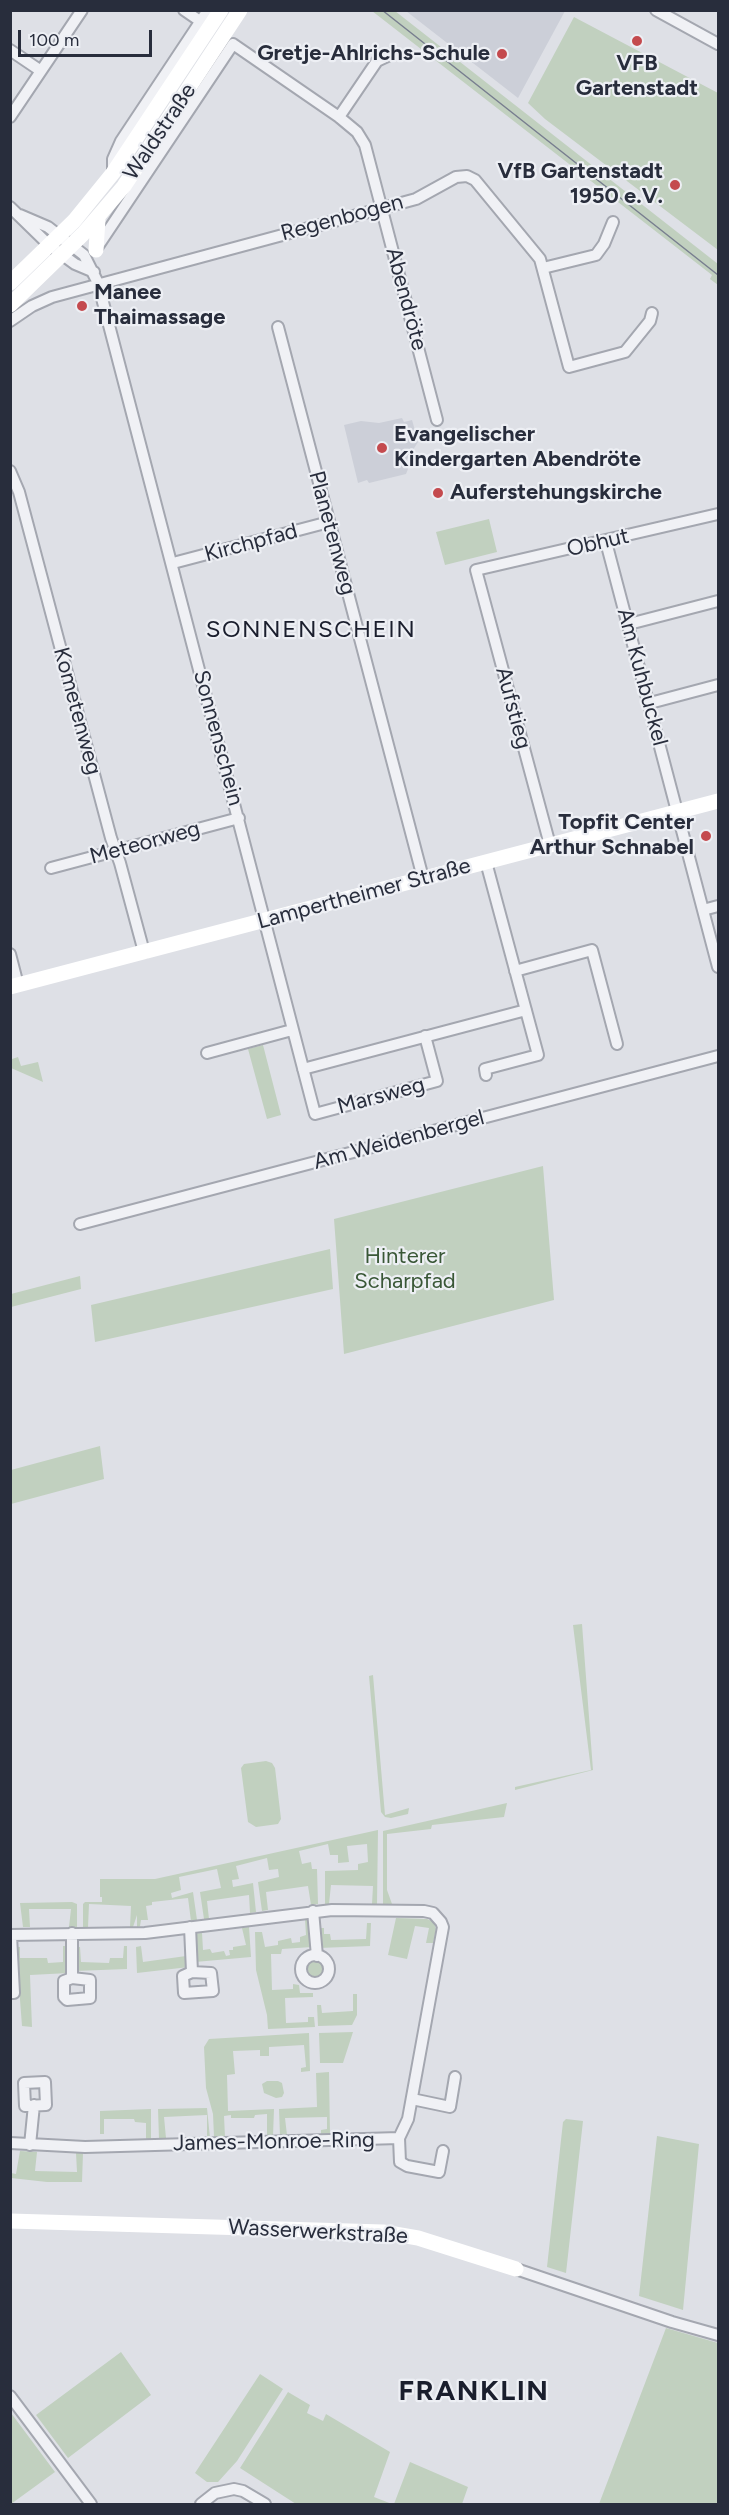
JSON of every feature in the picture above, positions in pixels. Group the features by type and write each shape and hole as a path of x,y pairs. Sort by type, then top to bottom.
{"street":[{"path":"10,117 82,10"},
{"path":"184,10 200,21"},
{"name":"Waldstraße","path":"113,173 113,159 121,141 208,10"},
{"name":"Waldstraße","path":"52,236 74,220 113,173 220,10"},
{"name":"Waldstraße","path":"10,304 98,219 124,186 240,10"},
{"path":"656,10 718,44"},
{"path":"230,27 233,44"},
{"name":"Waldstraße","path":"94,267 233,44"},
{"name":"Abendröte","path":"233,44 339,117 357,132 365,145 437,420"},
{"path":"10,50 41,70"},
{"path":"339,117 376,61 392,54"},
{"name":"Regenbogen","path":"94,267 383,208 416,199 456,177 467,176 475,180 536,253 543,268 569,367 625,352 650,321 652,313"},
{"path":"10,207 52,236 67,251 94,267"},
{"path":"20,215 38,237 52,236"},
{"path":"10,321 32,306 52,297 94,267 98,219"},
{"path":"543,268 596,255 604,244 613,222"},
{"path":"11,282 52,236"},
{"name":"Sonnenschein","path":"94,267 315,1114"},
{"name":"Planetenweg","path":"278,327 423,878"},
{"name":"Kometenweg","path":"10,471 19,492 144,952"},
{"name":"Obhut","path":"476,570 606,542 718,514"},
{"name":"Kirchpfad","path":"172,563 330,522"},
{"name":"Am Kuhbuckel","path":"606,542 718,967"},
{"name":"Aufstieg","path":"476,570 550,845"},
{"path":"628,624 718,601"},
{"path":"650,703 718,685"},
{"name":"Lampertheimer Straße","path":"14,986 718,801"},
{"name":"Meteorweg","path":"51,868 239,818"},
{"path":"486,862 538,1055 484,1070 486,1075"},
{"path":"703,910 718,906"},
{"path":"515,970 592,950 617,1044"},
{"path":"10,954 14,986"},
{"path":"303,1069 526,1010"},
{"path":"207,1053 292,1030"},
{"name":"Marsweg","path":"315,1114 437,1081 425,1036"},
{"name":"Am Weidenbergel","path":"80,1224 718,1056"},
{"path":"313,1911 316,1956"},
{"name":"James-Monroe-Ring","path":"10,1993 14,1993 11,1935 145,1933 313,1911 424,1911 433,1913 441,1922 442,1933 408,2120 399,2138 85,2146 10,2143"},
{"path":"190,1927 192,1972"},
{"path":"72,1933 72,1978"},
{"path":"412,2099 450,2107 455,2077"},
{"path":"30,2145 34,2105"},
{"path":"399,2138 400,2162 408,2166 439,2172 443,2151"},
{"name":"Wasserwerkstraße","path":"10,2221 383,2232 418,2238 718,2335"},
{"path":"10,2397 91,2505"},
{"path":"201,2505 210,2496 221,2491 243,2491 265,2505"}],"shaded area":[{"name":"Gretje-Ahlrichs-Schule","path":"406,11 565,11 518,98"},
{"name":"Evangelischer Kindergarten Abendröte","path":"402,418 404,422 412,420 416,434 414,437 418,442 406,461 408,469 406,474 369,483 367,480 358,483 344,425 361,421 379,423"}],"green space":[{"path":"372,11 395,11 718,264 718,285 710,279 712,275"},
{"name":"VfB Gartenstadt 1950 e.V.","path":"574,17 718,93 718,250 545,119 528,103"},
{"path":"489,519 497,552 445,565 436,532"},
{"path":"263,1045 281,1115 267,1119 248,1049"},
{"path":"10,1052 12,1059 18,1057 21,1066 38,1062 43,1082 11,1068"},
{"name":"Hinterer Scharpfad","path":"543,1166 554,1300 344,1354 334,1219"},
{"path":"330,1249 333,1289 95,1342 91,1305"},
{"path":"80,1276 81,1289 11,1307 11,1294"},
{"path":"100,1446 104,1479 11,1504 11,1470"},
{"path":"582,1624 593,1770 515,1790 515,1787 591,1770 573,1625"},
{"path":"373,1675 385,1815 409,1808 408,1814 391,1818 385,1817 381,1812 369,1676"},
{"path":"266,1761 272,1763 275,1768 281,1819 278,1824 256,1827 248,1822 241,1768 244,1764"},
{"path":"507,1803 504,1817 432,1825 431,1829 387,1834 387,1890 392,1904 383,1904 383,1831"},
{"path":"378,1830 377,1904 372,1904 373,1886 331,1885 329,1904 325,1904 325,1871 358,1870 358,1864 368,1862 367,1844 347,1846 349,1862 338,1863 338,1855 330,1855 328,1844 299,1851 302,1864 311,1862 312,1869 317,1869 318,1904 311,1905 308,1886 266,1892 268,1910 262,1911 258,1882 279,1877 278,1869 269,1870 267,1858 236,1866 239,1879 232,1880 233,1887 253,1883 256,1912 250,1913 249,1895 207,1901 209,1919 204,1919 200,1892 221,1888 217,1869 179,1877 181,1890 171,1893 172,1898 193,1892 197,1920 191,1921 188,1898 152,1902 152,1905 146,1906 148,1920 141,1920 140,1926 137,1927 137,1915 133,1927 130,1927 131,1906 89,1904 88,1927 83,1927 83,1904 102,1902 100,1879 155,1879"},
{"path":"72,1902 77,1904 77,1927 69,1927 71,1909 29,1909 30,1927 23,1927 20,1903"},
{"path":"396,1918 427,1919 434,1922 436,1929 433,1943 426,1943 429,1928 415,1926 407,1959 388,1955"},
{"path":"305,1919 310,1919 312,1947 282,1949 281,1954 271,1954 272,1990 293,1989 293,1984 299,1985 300,1993 313,1993 313,1997 285,1998 286,2023 308,2022 308,2017 314,2017 315,2027 268,2029 267,2015 256,1970 255,1932 262,1932 265,1947 278,1945 278,1941 291,1938 292,1943 300,1942 300,1937 306,1935"},
{"path":"367,1923 371,1923 370,1946 319,1948 318,1928 324,1928 324,1934 330,1934 331,1940 366,1939"},
{"path":"249,1927 251,1957 195,1962 194,1934 202,1933 203,1950 210,1949 212,1953 224,1951 226,1956 230,1955 229,1950 233,1950 233,1947 246,1945 242,1928"},
{"path":"185,1942 188,1942 189,1967 137,1973 136,1947 141,1946 143,1962 186,1956"},
{"path":"63,1946 69,1946 69,1973 30,1975 32,2027 22,2026 16,1947 20,1947 20,1958 47,1958 48,1963 63,1962"},
{"path":"124,1946 127,1946 127,1969 75,1971 75,1947 80,1947 81,1962 109,1963 110,1958 123,1958"},
{"path":"315,1961 321,1964 324,1970 321,1976 315,1979 309,1976 306,1970 309,1964"},
{"path":"353,1994 357,1994 357,2015 352,2025 318,2026 317,2005 321,2005 322,2013 353,2011"},
{"path":"353,2032 343,2063 320,2063 319,2033"},
{"path":"309,2033 310,2071 301,2072 301,2068 306,2067 304,2045 269,2047 269,2056 260,2056 260,2050 233,2051 235,2074 227,2075 228,2111 274,2109 273,2136 267,2136 267,2114 255,2115 254,2118 224,2116 225,2137 214,2137 213,2114 206,2088 204,2047 209,2039"},
{"path":"329,2072 330,2135 321,2134 321,2130 327,2129 327,2117 285,2118 287,2135 280,2136 279,2109 317,2107 316,2073"},
{"path":"267,2081 282,2083 284,2093 282,2097 276,2098 264,2093 262,2084"},
{"path":"207,2108 210,2138 207,2137 207,2115 164,2117 166,2138 159,2139 158,2109"},
{"path":"151,2109 151,2139 146,2139 146,2123 135,2122 134,2119 104,2119 104,2134 100,2134 100,2111"},
{"path":"566,2119 583,2121 566,2273 547,2267 563,2122"},
{"path":"657,2136 699,2144 683,2310 639,2296"},
{"path":"20,2151 37,2152 35,2171 77,2172 76,2153 83,2153 82,2182 47,2182 11,2178 11,2173 16,2174"},
{"path":"666,2328 718,2343 718,2504 599,2504"},
{"path":"121,2352 151,2395 68,2458 36,2415"},
{"path":"260,2374 283,2389 237,2461 218,2482 207,2482 195,2473"},
{"path":"288,2392 310,2405 307,2413 323,2421 326,2414 390,2452 374,2497 392,2504 296,2504 240,2468"},
{"path":"11,2413 55,2472 10,2504"},
{"path":"410,2462 468,2487 462,2504 394,2504"}],"tram line":[{"path":"382,10 718,275"}],"place":[{"name":"VFB Gartenstadt","path":"637,41"},
{"name":"Gretje-Ahlrichs-Schule","path":"502,54"},
{"name":"VfB Gartenstadt 1950 e.V.","path":"675,185"},
{"name":"Manee Thaimassage","path":"82,306"},
{"name":"Evangelischer Kindergarten Abendröte","path":"382,448"},
{"name":"Auferstehungskirche","path":"438,493"},
{"name":"Topfit Center Arthur Schnabel","path":"706,836"}],"district":[{"name":"SONNENSCHEIN","path":"311,630"},
{"name":"FRANKLIN","path":"474,2392"}]}
